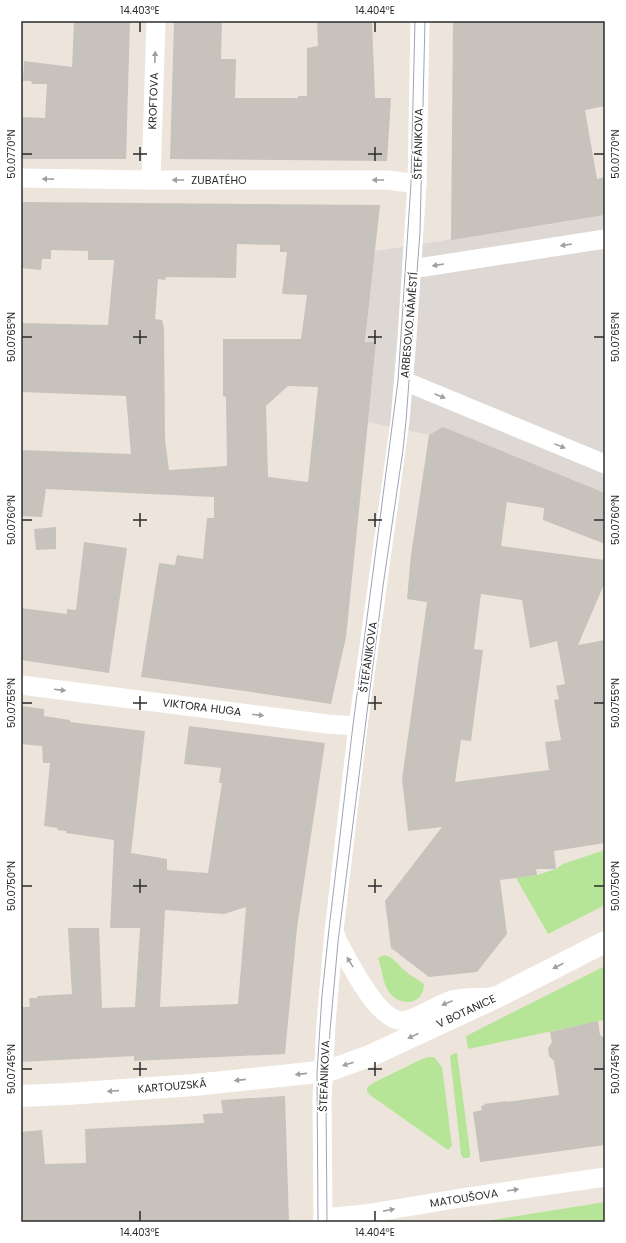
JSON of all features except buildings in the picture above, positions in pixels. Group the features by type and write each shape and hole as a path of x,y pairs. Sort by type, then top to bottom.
{"main road":[{"name":"V BOTANICE","path":"323,1071 347,1065 372,1055 499,996 605,942"},
{"name":"KARTOUZSKÁ","path":"21,1096 194,1085 323,1071"}],"street":[{"name":"KROFTOVA","path":"151,180 156,21"},
{"name":"ŠTEFÁNIKOVA","path":"412,268 417,184 420,21"},
{"name":"ZUBATÉHO","path":"21,178 151,180 388,180 417,184"},
{"name":"ARBESOVO NÁMĚSTÍ","path":"605,239 412,268 404,382 605,464"},
{"name":"ŠTEFÁNIKOVA","path":"323,1220 323,1071 334,931 358,726 400,421 404,382"},
{"name":"VIKTORA HUGA","path":"21,685 327,724 358,726"},
{"path":"334,931 338,942 372,1000 380,1009 396,1020 407,1021 452,1000 499,996"},
{"name":"MATOUŠOVA","path":"323,1220 605,1177"}],"green space":[{"path":"605,850 605,905 548,934 516,878 537,875 556,869 563,864"},
{"path":"384,955 392,958 407,972 424,984 420,997 416,1000 403,1002 390,994 385,983 378,958"},
{"path":"605,966 605,1020 468,1049 466,1036"},
{"path":"457,1053 470,1152 470,1157 467,1158 463,1158 461,1154 450,1056"},
{"path":"428,1057 434,1057 442,1067 452,1146 448,1150 370,1095 367,1091 367,1088 373,1083"},
{"path":"605,1202 605,1222 480,1222"}],"shaded area":[{"path":"605,215 605,493 444,428 429,435 368,422 376,343 366,342 375,251"}],"tram line":[{"path":"318,1222 317,1073 322,995 353,725 398,381 411,183 415,21"},
{"path":"327,1222 326,1100 330,1031 338,942 383,586 406,421 420,232 425,21"}]}
